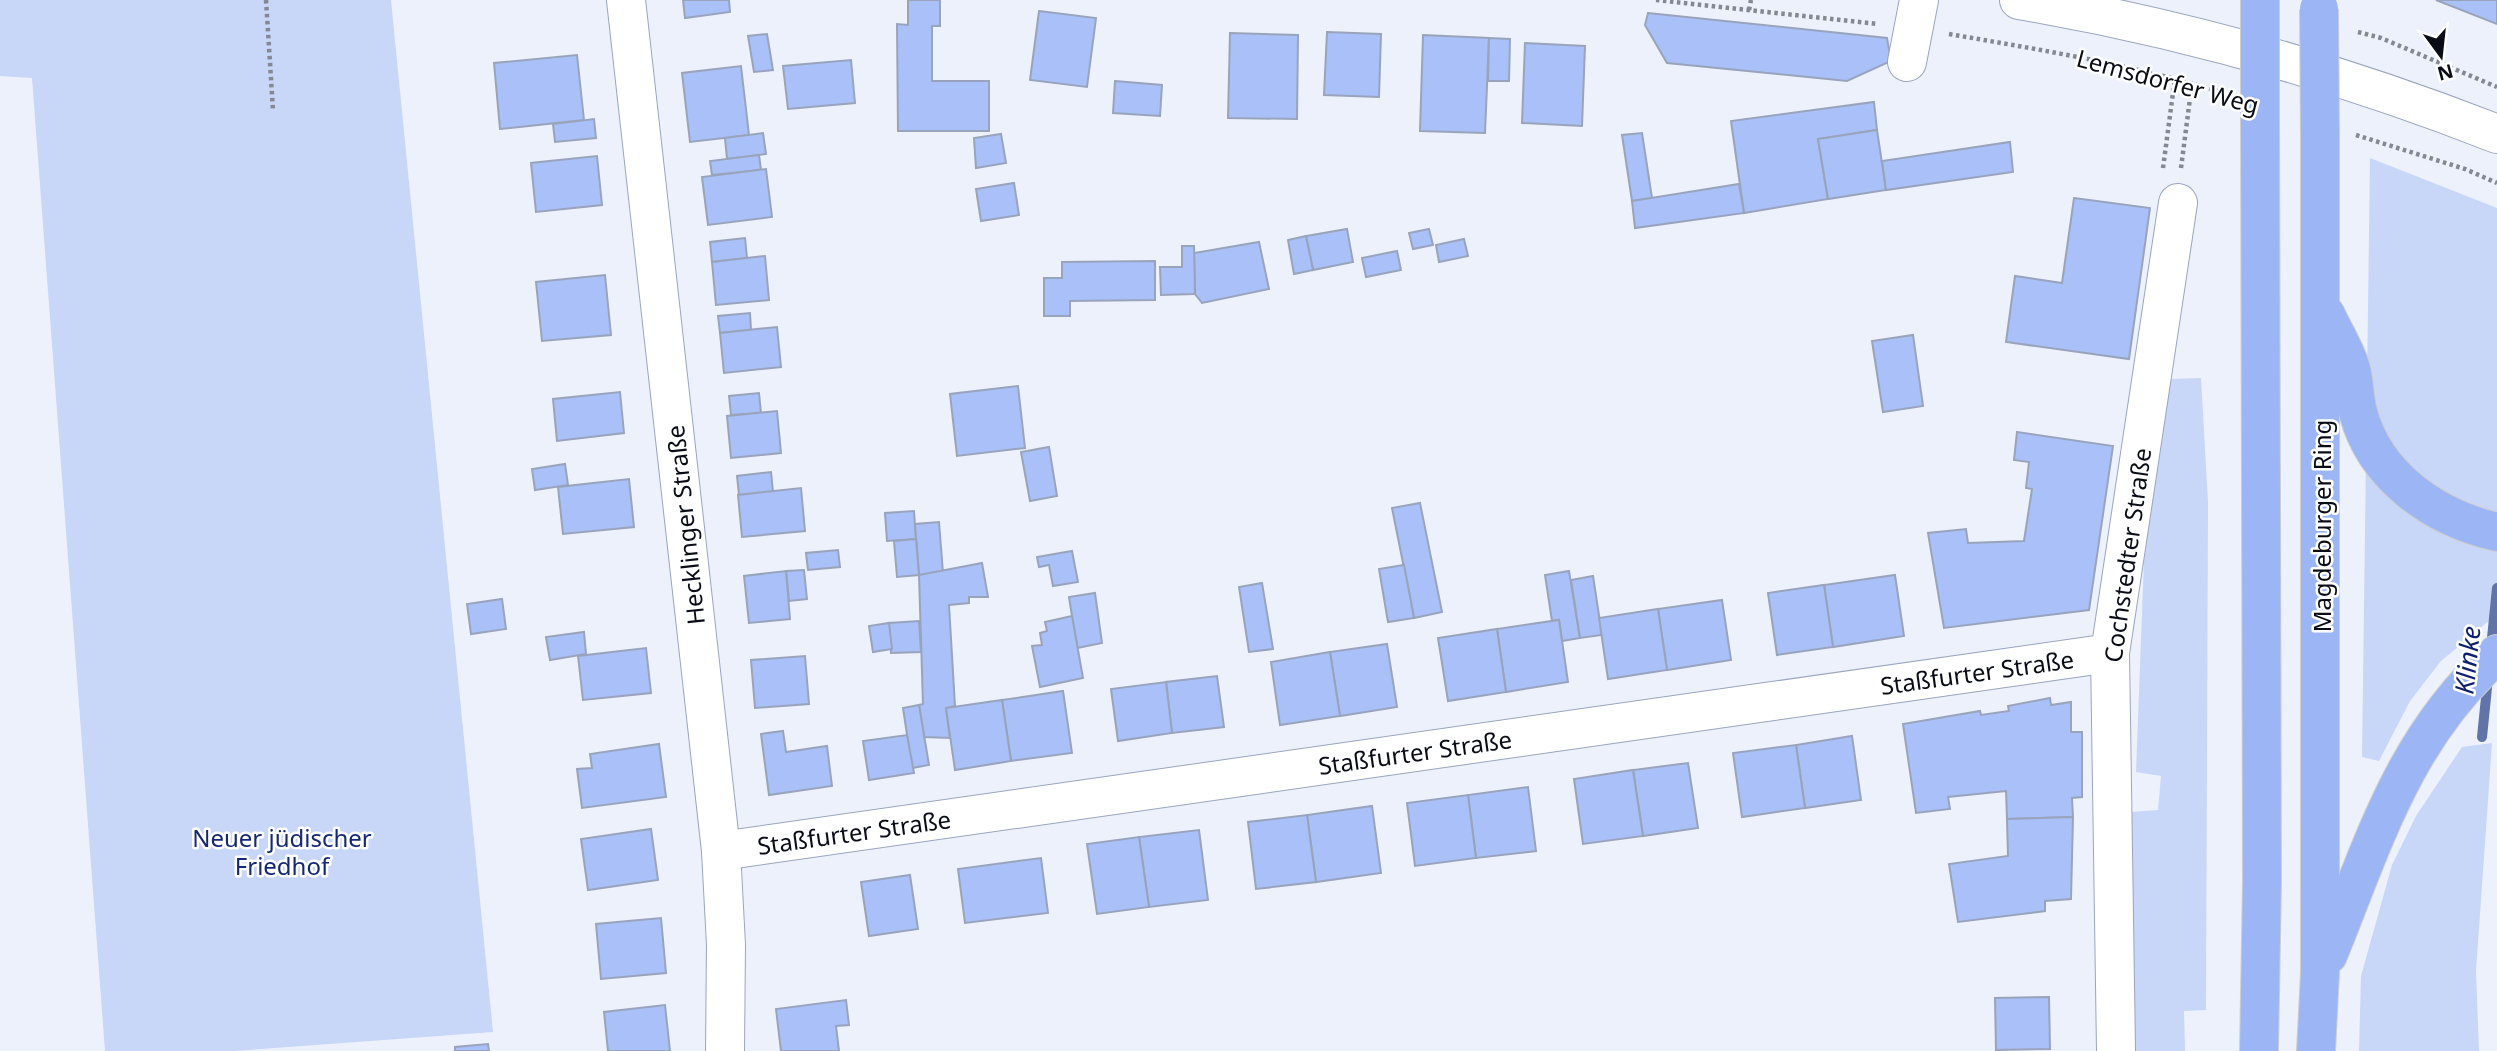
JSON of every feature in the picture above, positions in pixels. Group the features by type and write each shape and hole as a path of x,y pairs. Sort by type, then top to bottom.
{"highway":[{"path":"2259,1051 2262,882 2260,0"},
{"name":"Magdeburger Ring","path":"2316,1051 2320,973 2321,304 2334,134 2319,5"},
{"path":"2321,304 2351,369 2358,413 2374,449 2398,482 2450,518 2497,532"},
{"path":"2320,973 2376,833 2410,760 2447,707 2497,654"}],"street":[{"name":"Hecklinger Straße","path":"626,0 721,851 726,945 725,1051"},
{"name":"Lemsdorfer Weg","path":"2019,0 2141,23 2290,61 2401,97 2497,134"},
{"name":"Cochstedter Straße","path":"2116,1051 2110,653 2179,187"},
{"name":"Staßfurter Straße","path":"721,851 2110,653"}],"path":[{"path":"265,0 273,110"},
{"name":"Lemsdorfer Weg","path":"1656,0 1913,30 2079,56 2175,78 2231,95"},
{"path":"1749,10 1751,0"},
{"path":"2355,32 2381,38 2497,87"},
{"path":"2175,78 2159,198 2179,187 2192,83"},
{"path":"2334,134 2465,169 2497,183"}],"green space":[{"name":"Neuer jüdischer Friedhof","path":"0,0 391,0 493,1032 234,1051 105,1051 32,78 0,76"},
{"path":"2370,158 2497,208 2497,614 2441,661 2410,701 2379,761 2362,757"},
{"path":"2201,378 2208,502 2206,1010 2184,1011 2185,1051 2132,1051 2131,812 2158,810 2161,776 2136,772 2144,560 2171,379"},
{"path":"2492,743 2476,971 2479,1051 2359,1051 2361,976 2392,865 2416,816 2462,747"}],"building":[{"path":"683,0 729,0 730,12 685,18"},
{"path":"908,0 940,0 940,26 932,26 932,81 989,81 989,131 898,131 897,24 908,25"},
{"path":"2436,0 2497,0 2497,24"},
{"path":"1039,11 1096,18 1087,87 1030,80"},
{"path":"1648,13 1887,38 1891,61 1847,81 1667,63 1645,25"},
{"path":"1327,32 1381,34 1379,97 1324,95"},
{"path":"1230,33 1298,35 1297,119 1228,118"},
{"path":"767,34 773,70 754,72 748,36"},
{"path":"1423,35 1489,38 1485,133 1420,131"},
{"path":"1489,38 1510,39 1509,81 1488,81"},
{"path":"1525,43 1585,46 1582,126 1522,123"},
{"path":"577,55 584,120 500,129 494,63"},
{"path":"851,60 855,103 788,109 783,66"},
{"path":"741,66 749,135 690,142 682,73"},
{"path":"1115,81 1162,85 1160,116 1113,113"},
{"path":"1874,102 1877,130 1818,139 1828,199 1744,213 1731,121"},
{"path":"594,119 596,138 555,142 553,124"},
{"path":"1877,130 1886,190 1828,199 1818,139"},
{"path":"763,133 766,154 727,159 725,138"},
{"path":"1642,133 1652,198 1632,201 1622,135"},
{"path":"1001,134 1006,163 976,168 974,138"},
{"path":"2010,142 2013,172 1886,190 1882,161"},
{"path":"759,155 761,170 712,175 710,161"},
{"path":"597,156 602,205 536,212 531,163"},
{"path":"766,169 772,217 708,225 702,177"},
{"path":"1014,183 1019,215 981,221 976,189"},
{"path":"1739,184 1744,213 1635,228 1632,201"},
{"path":"2074,198 2150,208 2129,359 2006,342 2015,276 2062,283"},
{"path":"1347,229 1353,262 1313,270 1306,236"},
{"path":"1429,229 1433,245 1413,249 1409,233"},
{"path":"1306,236 1313,270 1294,274 1288,240"},
{"path":"745,238 747,258 712,262 710,242"},
{"path":"1464,239 1468,256 1439,262 1436,245"},
{"path":"1259,242 1269,289 1202,303 1195,294 1194,253"},
{"path":"1182,246 1194,246 1195,294 1161,295 1160,267 1182,267"},
{"path":"1397,251 1401,270 1366,277 1362,258"},
{"path":"765,256 769,300 716,305 712,262"},
{"path":"1155,261 1155,300 1070,301 1070,316 1044,316 1044,278 1062,278 1062,262"},
{"path":"605,275 611,335 542,341 536,282"},
{"path":"750,313 751,330 720,333 718,316"},
{"path":"777,327 781,367 724,373 720,333"},
{"path":"1913,335 1923,406 1883,412 1872,341"},
{"path":"1018,386 1025,448 957,456 950,394"},
{"path":"620,392 624,433 557,441 553,399"},
{"path":"759,393 761,413 731,415 729,396"},
{"path":"777,411 781,453 731,458 727,416"},
{"path":"2017,432 2113,446 2089,610 1944,628 1928,533 1966,529 1968,543 2024,541 2032,489 2026,488 2029,462 2014,460"},
{"path":"1049,447 1057,496 1030,501 1021,452"},
{"path":"565,464 568,485 535,490 532,469"},
{"path":"771,472 773,492 739,495 737,476"},
{"path":"629,479 634,527 563,534 558,487"},
{"path":"801,488 805,531 742,537 738,495"},
{"path":"1420,503 1442,612 1414,618 1392,508"},
{"path":"914,511 916,539 887,541 885,513"},
{"path":"939,522 943,573 919,575 915,524"},
{"path":"916,539 919,575 897,577 894,541"},
{"path":"838,550 840,567 808,570 806,553"},
{"path":"1072,551 1078,582 1053,586 1049,565 1039,567 1037,557"},
{"path":"982,563 988,597 969,597 969,603 949,605 955,706 946,708 950,738 924,737 919,705 923,704 919,575"},
{"path":"1404,565 1414,618 1388,622 1379,569"},
{"path":"804,570 807,599 789,601 786,571"},
{"path":"786,571 790,619 749,623 744,576"},
{"path":"1569,571 1580,638 1562,641 1559,620 1552,621 1545,575"},
{"path":"1895,575 1904,636 1833,647 1824,585"},
{"path":"1593,576 1602,635 1580,638 1571,580"},
{"path":"1262,583 1273,649 1249,652 1239,587"},
{"path":"1824,585 1833,647 1777,655 1768,593"},
{"path":"1095,593 1102,643 1077,648 1069,597"},
{"path":"502,599 506,629 471,634 467,604"},
{"path":"1722,600 1731,660 1667,670 1658,609"},
{"path":"1658,609 1667,670 1608,679 1599,618"},
{"path":"1072,616 1083,678 1040,687 1032,646 1042,645 1040,633 1047,631 1045,622"},
{"path":"1559,620 1568,682 1506,692 1497,629"},
{"path":"919,621 921,652 891,653 889,623"},
{"path":"889,623 892,649 873,652 869,626"},
{"path":"1497,629 1506,692 1448,701 1438,638"},
{"path":"584,632 586,654 550,660 546,637"},
{"path":"1387,644 1397,707 1340,716 1330,652"},
{"path":"646,648 651,693 583,700 578,656"},
{"path":"1330,652 1340,716 1280,725 1271,662"},
{"path":"805,656 809,704 755,708 751,660"},
{"path":"1217,676 1224,727 1172,733 1166,682"},
{"path":"1166,682 1172,733 1118,741 1111,689"},
{"path":"1063,691 1072,753 1011,761 1002,700"},
{"path":"2050,698 2051,705 2071,702 2071,732 2082,732 2082,797 2072,798 2073,817 2007,819 2006,791 1948,797 1950,809 1916,813 1903,724 1980,711 1981,715 2009,711 2008,706"},
{"path":"1002,700 1011,761 955,770 946,708"},
{"path":"919,705 929,765 912,768 903,708"},
{"path":"783,731 786,752 827,746 832,786 769,795 761,734"},
{"path":"907,735 914,773 869,780 863,741"},
{"path":"1852,736 1861,800 1805,808 1796,745"},
{"path":"659,744 666,797 582,808 577,769 592,768 590,754"},
{"path":"1796,745 1805,808 1742,817 1733,753"},
{"path":"1688,763 1698,828 1643,836 1633,770"},
{"path":"1633,770 1643,836 1583,844 1574,779"},
{"path":"1528,787 1536,851 1476,858 1468,795"},
{"path":"1468,795 1476,858 1415,866 1407,803"},
{"path":"1372,806 1381,873 1316,882 1307,815"},
{"path":"1307,815 1316,882 1256,889 1248,822"},
{"path":"2073,817 2071,899 2045,901 2045,911 1958,922 1949,864 2008,856 2007,819"},
{"path":"651,829 658,880 588,890 581,839"},
{"path":"1199,830 1208,900 1149,907 1139,837"},
{"path":"1139,837 1149,907 1097,914 1087,844"},
{"path":"1041,858 1048,913 965,923 958,869"},
{"path":"910,875 918,929 869,936 861,882"},
{"path":"661,918 666,973 601,979 596,924"},
{"path":"2049,997 2050,1049 1996,1050 1995,998"},
{"path":"846,1000 849,1025 836,1026 839,1051 781,1051 776,1009"},
{"path":"665,1005 670,1051 608,1051 604,1012"},
{"path":"488,1044 489,1051 455,1051 455,1047"}],"waterway":[{"name":"Klinke","path":"2491,648 2497,588"},
{"name":"Klinke","path":"2482,737 2488,678"}]}
